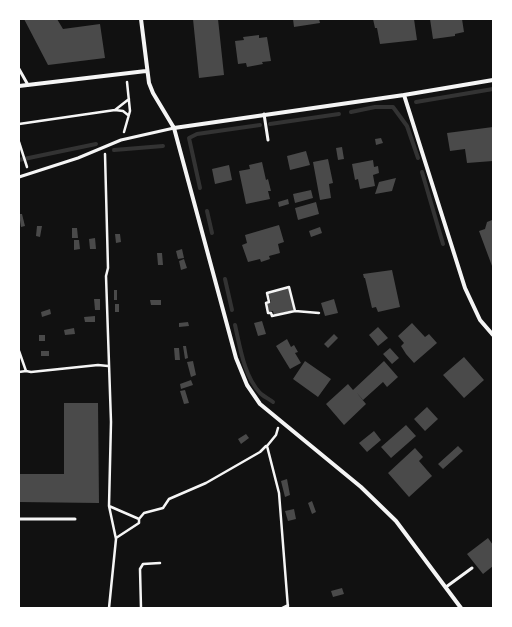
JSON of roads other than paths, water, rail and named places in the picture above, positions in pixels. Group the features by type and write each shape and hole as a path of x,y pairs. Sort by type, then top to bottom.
{"street":[{"path":"141,19 146,71 153,93 174,128 236,358 246,384 260,404 359,486 396,521 461,608"},
{"path":"19,86 146,71"},
{"path":"174,128 404,95 493,80"},
{"path":"404,95 465,288 480,320 493,335"}],"lane":[{"path":"19,69 28,85"},
{"path":"264,114 268,140"},
{"path":"19,177 106,148 121,140 174,128"},
{"path":"19,519 75,519"},
{"path":"446,587 472,568"}],"waterway":[{"path":"416,102 493,89"},
{"path":"351,112 375,107 393,107 407,126 418,158"},
{"path":"270,124 339,114"},
{"path":"200,188 189,138 197,134 260,125"},
{"path":"19,160 96,144"},
{"path":"114,150 163,146"},
{"path":"422,172 443,244"},
{"path":"207,211 212,233"},
{"path":"225,279 232,310"},
{"path":"235,325 246,370 260,393 273,402"}]}
